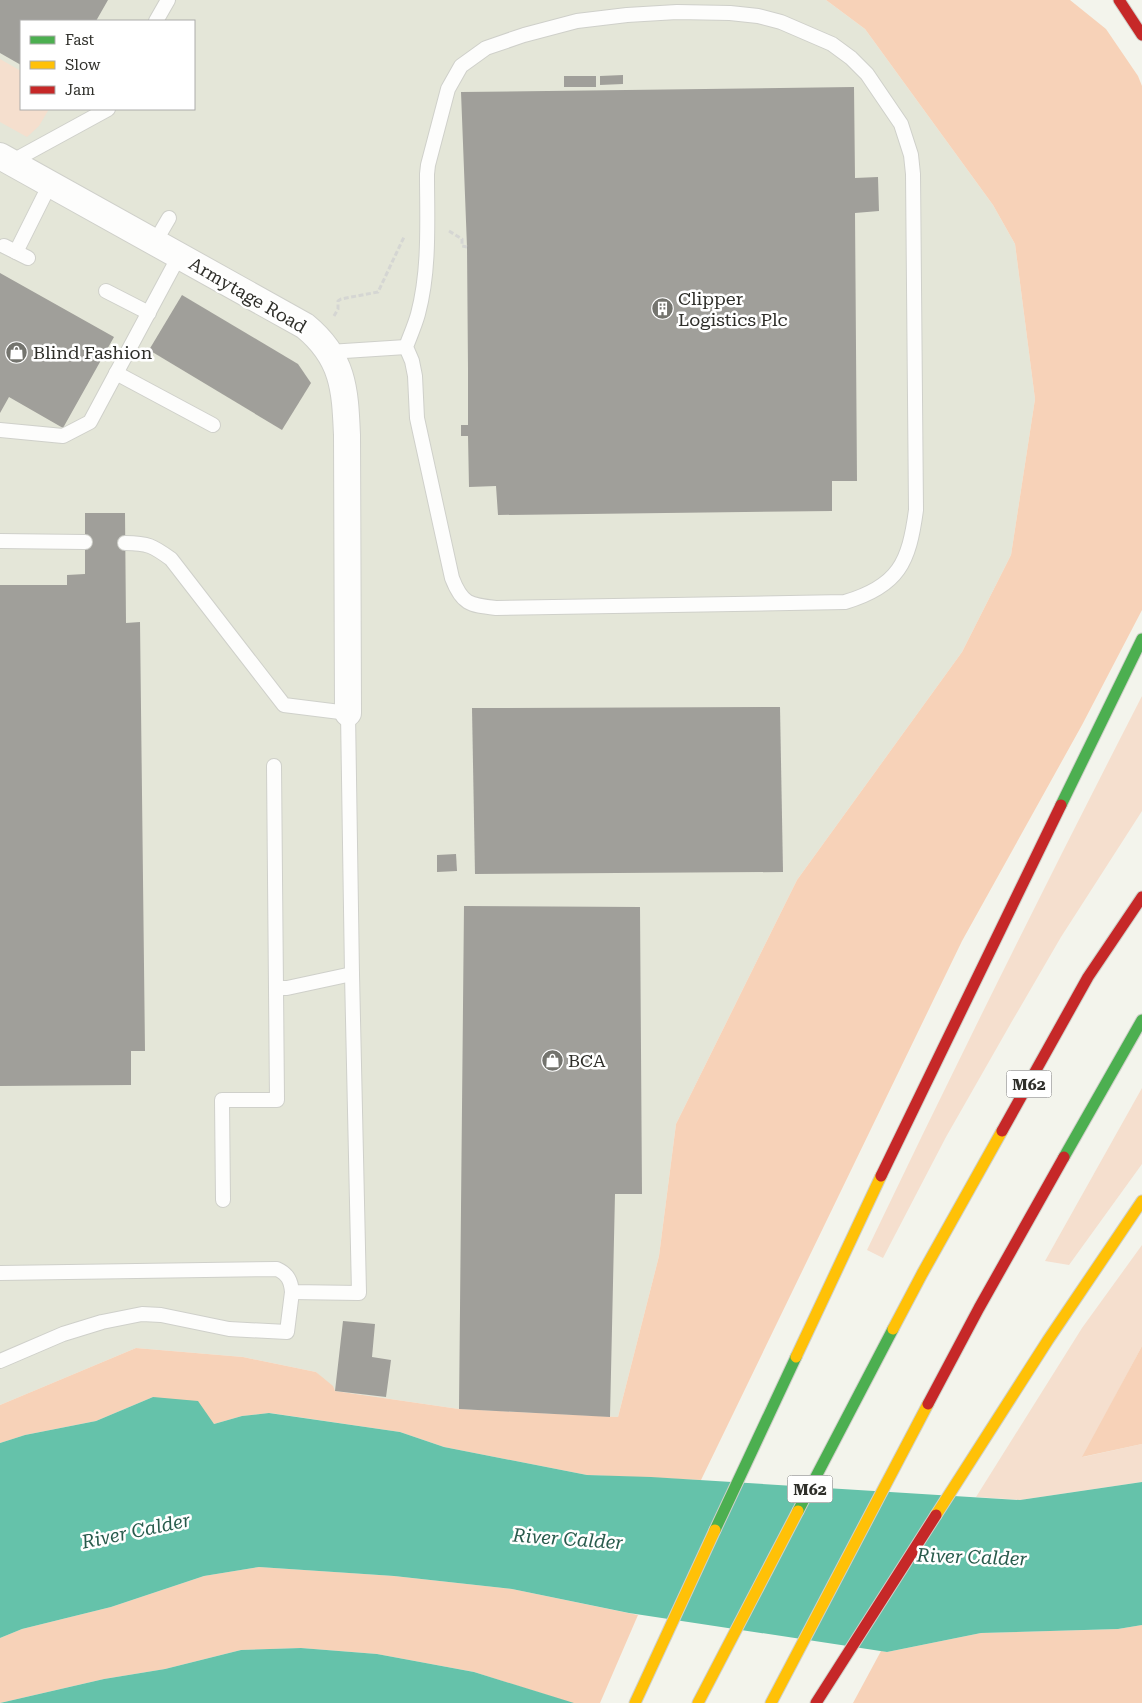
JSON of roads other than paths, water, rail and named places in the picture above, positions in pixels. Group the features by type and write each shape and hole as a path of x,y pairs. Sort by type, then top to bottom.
{"main road":[{"path":"1119,0 1142,35"},
{"path":"636,1703 842,1257 1142,639"},
{"name":"M62","path":"698,1703 922,1274 1088,978 1142,897"},
{"path":"771,1703 980,1308 1142,1020"},
{"path":"816,1703 1048,1340 1142,1201"}],"street":[{"name":"Armytage Road","path":"5,159 305,326 329,352 339,373 345,394 347,436 348,713"}],"lane":[{"path":"157,20 168,0"},
{"path":"677,12 730,13 758,16 780,22 832,44 851,58 867,74 901,124 911,155 916,510 912,538 899,569 878,588 862,597 845,602 496,608 474,606 466,602 460,596 452,578 417,418 415,376 412,361 406,347 418,314 424,274 428,164 448,89 461,66 486,48 524,35 577,22 627,15 677,12"},
{"path":"5,159 106,110"},
{"path":"16,252 50,184"},
{"path":"155,242 169,218"},
{"path":"0,430 63,436 90,422 179,256"},
{"path":"106,290 149,313"},
{"path":"329,352 406,347"},
{"path":"116,373 213,425"},
{"path":"0,541 85,542"},
{"path":"126,543 144,543 171,559 284,705 348,713 359,1293 292,1292"},
{"path":"223,1200 222,1100 277,1100 274,766"},
{"path":"276,988 287,988 352,974"},
{"path":"0,1273 277,1269 287,1276 291,1283 292,1292 287,1332 229,1329 161,1315 142,1314 102,1322 63,1334 0,1360"}],"water":[{"name":"River Calder","path":"153,1397 198,1401 214,1424 242,1416 269,1413 400,1432 444,1447 587,1475 651,1477 1020,1500 1142,1482 1142,1625 1118,1629 981,1633 887,1652 629,1613 512,1589 394,1576 259,1567 204,1576 111,1607 22,1629 0,1638 0,1443 25,1435 96,1421"},
{"path":"301,1648 377,1654 474,1672 574,1703 0,1703 104,1679 165,1669 241,1650"}],"place":[{"name":"Clipper Logistics Plc","path":"662,308"},
{"name":"Blind Fashion","path":"17,352"},
{"name":"BCA","path":"552,1060"}]}
